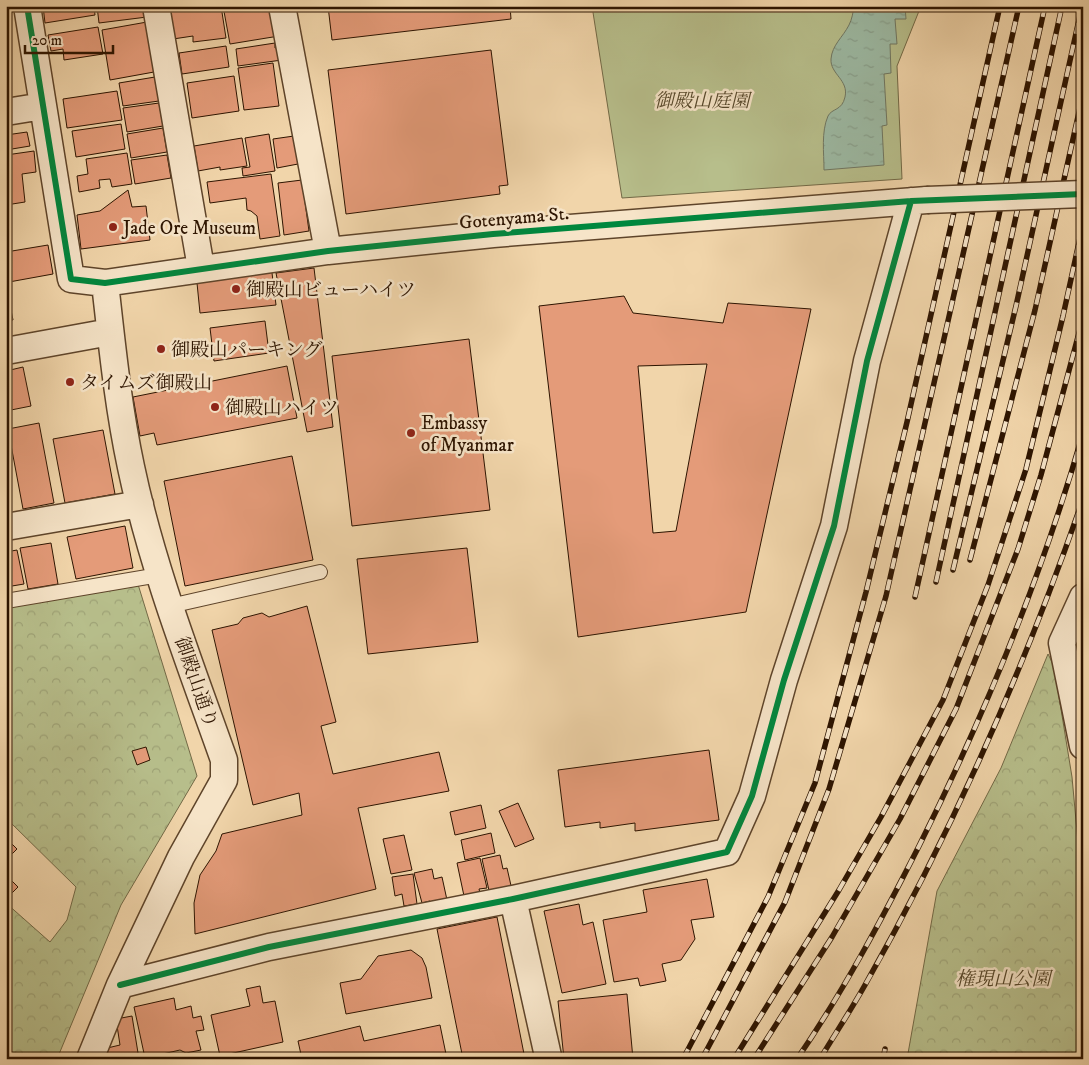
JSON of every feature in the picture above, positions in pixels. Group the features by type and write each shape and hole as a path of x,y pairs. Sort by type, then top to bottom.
{"street":[{"path":"6,112 43,106 27,6"},
{"path":"156,6 201,268"},
{"path":"282,6 328,251"},
{"name":"Gotenyama St.","path":"43,106 71,279 105,283 328,251 493,234 919,201 1083,194"},
{"path":"120,985 269,947 513,898 727,852 752,796 784,680 834,526 867,361 919,201"},
{"name":"御殿山通り","path":"90,1059 120,985 181,857 224,780 224,760 159,575 140,504 117,394 105,283"},
{"path":"6,351 110,332"},
{"path":"6,527 140,504"},
{"path":"1083,597 1062,644 1083,746"},
{"path":"513,898 548,1056"}],"lane":[{"path":"170,606 320,572"},
{"path":"6,601 159,575"}],"green space":[{"name":"御殿山庭園","path":"592,6 921,6 897,66 902,179 622,198"},
{"path":"137,581 197,776 121,905 57,1059 6,1059 6,903 50,942 67,920 76,887 10,822 6,826 6,606"},
{"name":"権現山公園","path":"1048,654 1054,666 1072,777 1083,897 1083,1059 907,1059 937,891 1001,768"}],"water":[{"path":"854,6 905,6 906,19 895,19 897,44 890,44 891,73 884,74 887,125 882,126 884,165 824,170 824,129 830,113 844,102 846,91 842,81 833,69 831,59 836,45 849,25"}],"building":[{"path":"43,6 94,6 95,15 45,23"},
{"path":"97,6 145,6 147,17 99,23"},
{"path":"221,6 226,38 193,42 193,36 173,39 169,12"},
{"path":"223,6 274,6 279,36 230,44"},
{"path":"328,6 510,6 511,19 332,40"},
{"path":"147,22 154,72 110,80 102,30"},
{"path":"98,27 103,54 64,60 63,49 51,51 48,35"},
{"path":"275,43 275,48 280,47 282,60 238,66 236,49"},
{"path":"226,46 229,67 182,74 179,53"},
{"path":"491,50 508,185 499,186 500,194 346,214 328,70"},
{"path":"273,63 279,106 244,110 238,68"},
{"path":"234,76 239,111 192,118 187,83"},
{"path":"155,77 159,101 123,106 119,83"},
{"path":"117,91 122,120 67,128 63,99"},
{"path":"159,103 163,126 127,132 123,108"},
{"path":"121,124 125,149 76,157 72,131"},
{"path":"163,128 167,152 131,158 127,134"},
{"path":"27,132 30,146 6,150 6,135"},
{"path":"269,134 275,171 243,176 242,168 250,167 245,138"},
{"path":"294,136 298,164 277,168 273,139"},
{"path":"242,138 247,166 220,170 220,167 198,171 194,146"},
{"path":"34,151 36,172 22,174 25,202 6,205 6,155"},
{"path":"127,153 132,184 112,187 110,179 99,180 100,188 79,192 77,176 88,174 86,159"},
{"path":"167,155 171,178 135,184 131,160"},
{"path":"271,174 280,236 260,239 257,216 247,210 246,198 210,203 207,182"},
{"path":"302,180 309,231 284,235 278,183"},
{"name":"Jade Ore Museum","path":"128,190 132,207 146,206 150,240 81,249 77,215 100,211"},
{"path":"48,245 53,274 9,282 6,269 6,252"},
{"name":"御殿山ビューハイツ","path":"271,265 276,305 200,313 196,273"},
{"path":"314,268 333,427 307,432 276,273"},
{"path":"6,285 13,320 6,321"},
{"path":"624,296 633,313 723,323 728,303 811,309 746,612 578,637 539,306","holes":["707,364 676,531 653,533 638,366"]},
{"path":"265,321 269,353 214,361 210,328"},
{"name":"Embassy of Myanmar","path":"469,339 490,510 352,526 332,356"},
{"name":"御殿山ハイツ","path":"287,366 297,418 157,445 154,433 140,436 133,397"},
{"path":"23,367 31,406 6,411 6,371"},
{"path":"39,423 54,503 23,509 8,429"},
{"path":"103,430 115,494 65,503 53,439"},
{"path":"292,456 313,560 185,586 164,481"},
{"path":"125,526 133,568 76,579 67,537"},
{"path":"51,543 58,584 28,589 20,548"},
{"path":"467,548 478,642 368,654 357,559"},
{"path":"17,550 24,584 6,587 6,552"},
{"path":"307,606 336,722 321,726 333,774 439,752 449,791 358,808 376,889 195,934 194,903 200,875 216,851 222,834 302,815 299,793 253,805 212,630 238,624 243,618 262,613 269,617"},
{"path":"146,747 150,760 137,765 132,751"},
{"path":"709,750 719,820 635,831 635,823 600,828 600,822 565,827 558,770"},
{"path":"518,803 534,839 515,847 499,811"},
{"path":"481,805 486,828 455,835 450,812"},
{"path":"491,833 495,853 465,860 461,840"},
{"path":"404,835 412,870 391,874 383,839"},
{"path":"6,838 17,849 6,860"},
{"path":"500,855 503,869 507,868 512,890 490,895 482,859"},
{"path":"480,858 487,888 479,889 480,893 464,896 457,863"},
{"path":"432,869 434,879 442,877 447,900 431,904 430,901 422,903 414,873"},
{"path":"413,874 417,904 404,906 402,894 395,896 392,877"},
{"path":"6,875 18,887 6,899"},
{"path":"707,879 714,917 691,920 695,939 681,960 662,964 666,981 640,986 638,978 614,982 603,920 647,912 643,890"},
{"path":"579,904 583,925 593,922 606,984 562,993 544,911"},
{"path":"497,917 525,1059 463,1059 437,929"},
{"path":"411,950 422,958 426,967 432,998 346,1014 340,983 361,979 378,956"},
{"path":"260,986 263,1003 275,1001 283,1042 220,1056 211,1015 250,1006 246,989"},
{"path":"627,994 633,1059 564,1059 558,1001"},
{"path":"174,998 176,1010 191,1006 193,1018 201,1016 204,1030 196,1031 201,1050 186,1053 180,1050 145,1058 134,1007"},
{"path":"132,1016 139,1059 105,1059 103,1049 120,1045 116,1019"},
{"path":"440,1025 447,1059 302,1059 298,1041 360,1026 364,1041"}],"railway":[{"path":"683,1059 768,897 815,783 866,592 907,422 1000,6"},
{"path":"702,1059 785,902 829,789 886,596 1019,6"},
{"path":"915,597 1045,6"},
{"path":"936,582 1062,6"},
{"path":"953,570 1016,306 1082,6"},
{"path":"970,560 1035,310 1083,94"},
{"path":"734,1059 839,890 881,817 943,700 988,585 1026,469 1083,224"},
{"path":"754,1059 832,937 900,819 956,709 1018,549 1041,475 1083,318"},
{"path":"797,1059 830,1008 876,928 919,846 967,746 1030,592 1067,486 1083,433"},
{"path":"820,1059 860,994 897,927 957,807 1012,686 1061,562 1083,499"},
{"path":"883,1059 885,1049"}],"cycle path":[{"path":"27,6 71,279 105,283 328,251 493,234 911,201 1083,194"},
{"path":"120,985 269,947 513,899 727,852 752,796 784,680 834,526 867,361 911,201"}],"place":[{"name":"Jade Ore Museum","path":"113,227"},
{"name":"御殿山ビューハイツ","path":"236,289"},
{"name":"御殿山パーキング","path":"161,349"},
{"name":"タイムズ御殿山","path":"70,382"},
{"name":"御殿山ハイツ","path":"215,407"},
{"name":"Embassy of Myanmar","path":"411,433"}]}
